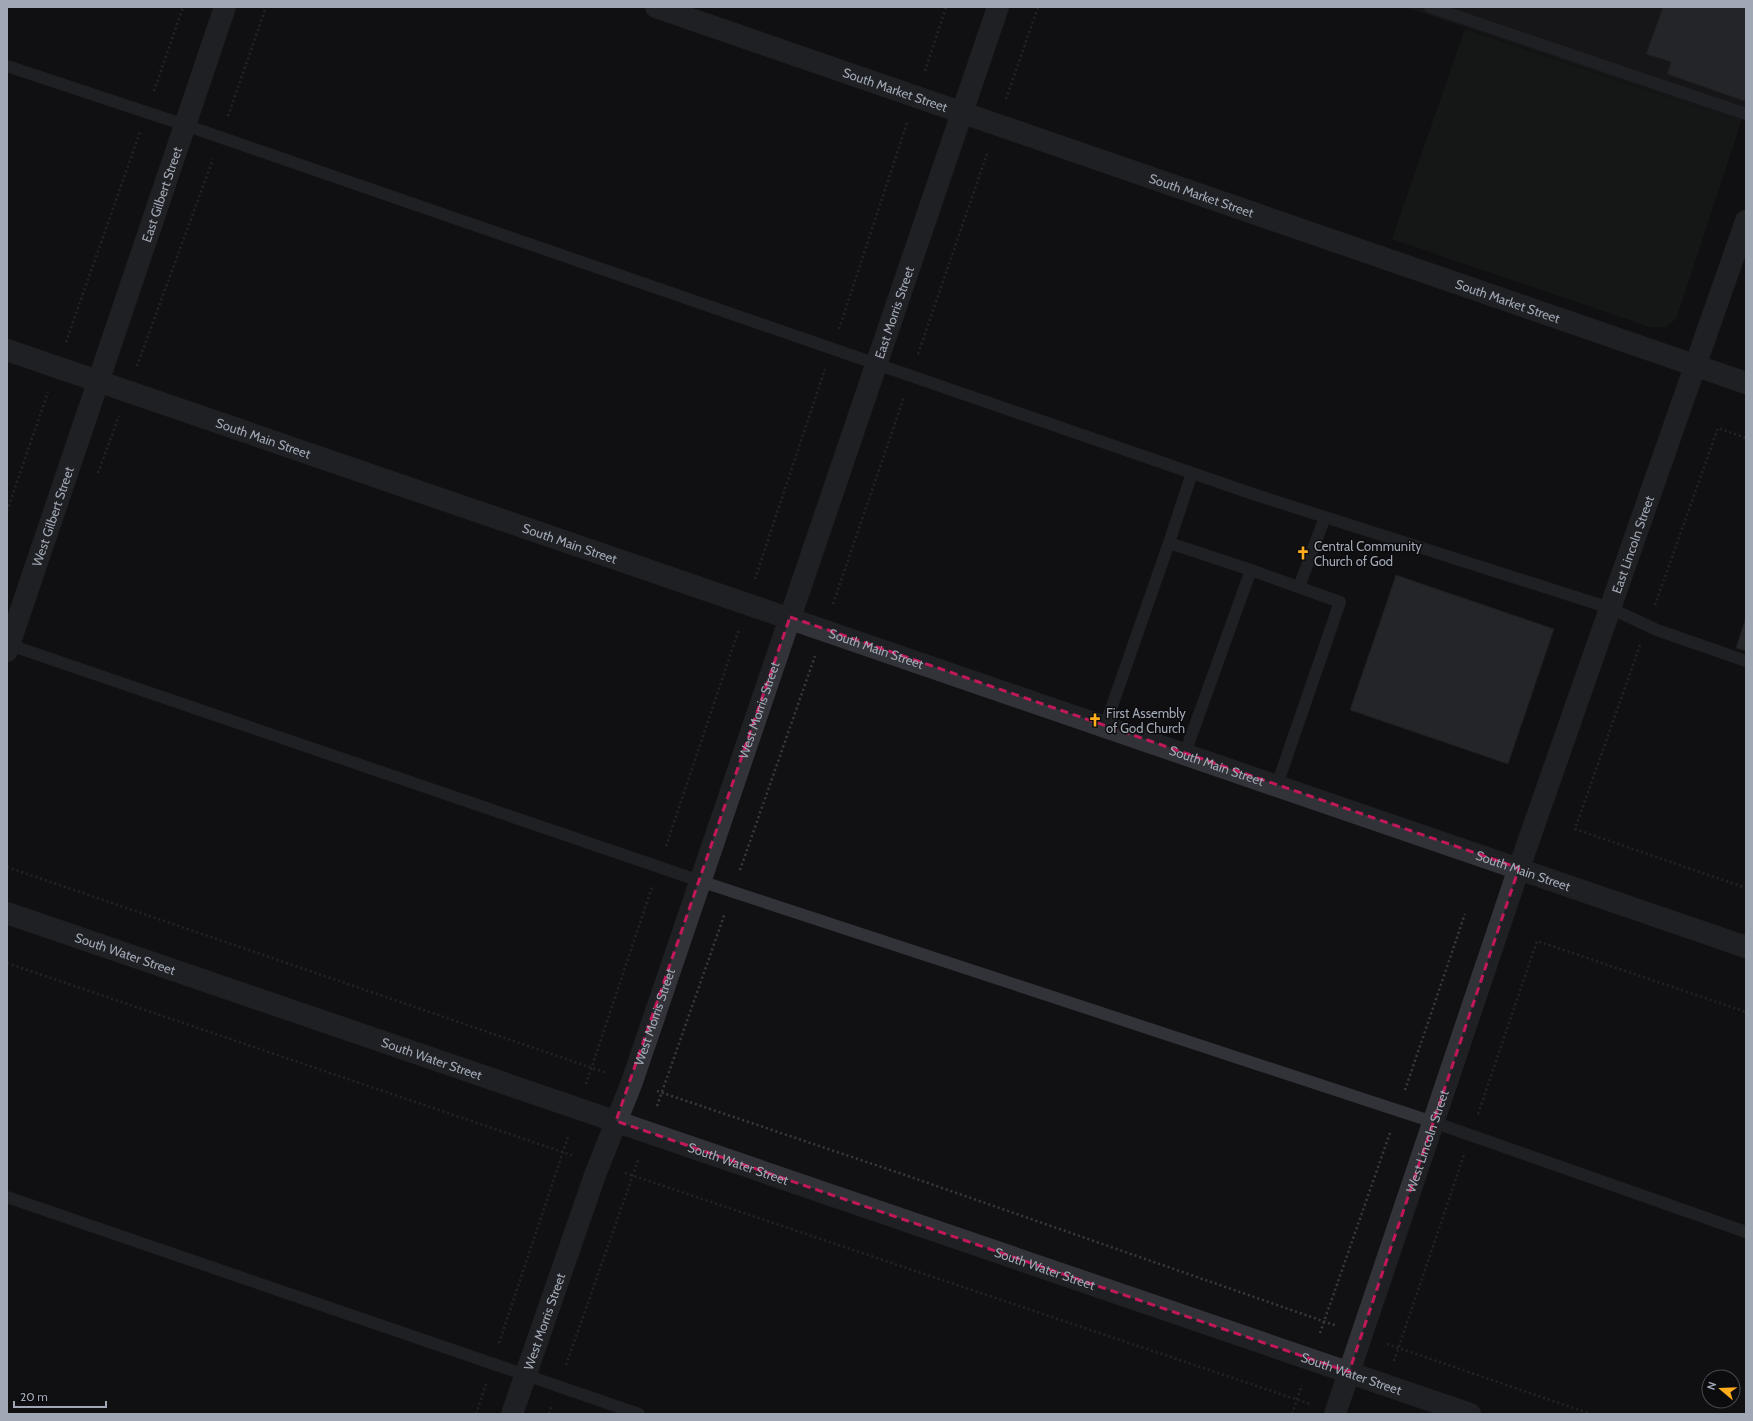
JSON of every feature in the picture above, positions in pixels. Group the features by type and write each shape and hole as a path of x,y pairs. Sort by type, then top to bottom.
{"street":[{"name":"East Gilbert Street","path":"98,381 225,7"},
{"name":"South Market Street","path":"656,7 1746,383"},
{"name":"East Morris Street","path":"790,617 998,7"},
{"name":"East Lincoln Street","path":"1518,868 1746,221"},
{"name":"South Main Street","path":"7,350 790,617 1746,947"},
{"name":"West Gilbert Street","path":"8,646 98,381"},
{"name":"West Morris Street","path":"512,1414 599,1164 632,1082 790,617"},
{"name":"West Lincoln Street","path":"1335,1413 1518,868"},
{"name":"South Water Street","path":"7,913 1470,1414"}],"lane":[{"path":"1430,7 1746,114"},
{"path":"7,66 220,137 1192,473 1610,608 1648,625 1746,661"},
{"path":"1105,726 1192,473"},
{"path":"1299,587 1325,517"},
{"path":"1169,543 1251,570 1340,602 1277,785"},
{"path":"1185,753 1251,570"},
{"path":"8,646 732,892 1398,1110 1746,1232"},
{"path":"7,1197 639,1414"}],"path":[{"path":"7,510 184,7"},
{"path":"98,475 266,7"},
{"path":"476,1414 946,7"},
{"path":"549,1414 824,629 1038,7"},
{"path":"1746,438 1718,428 1575,829 1746,888"},
{"path":"7,867 905,1175 1590,1414"},
{"path":"1292,1414 1465,914"},
{"path":"1386,1385 1537,941 1746,1012"},
{"path":"7,964 1335,1413"}],"highlighted area":[{"path":"790,617 1519,868 1349,1372 616,1121"}],"shaded area":[{"path":"1405,7 1746,7 1746,109 1741,122"},
{"path":"1465,29 1741,122 1676,319 1665,327 1650,327 1392,239"}],"building":[{"path":"1663,7 1746,7 1746,96 1744,101 1667,74 1671,62 1646,54"},
{"path":"1396,575 1554,629 1508,764 1350,710"},
{"path":"1746,617 1746,651 1736,648"}],"place":[{"name":"Central Community Church of God","path":"1303,553"},
{"name":"First Assembly of God Church","path":"1095,720"}]}
